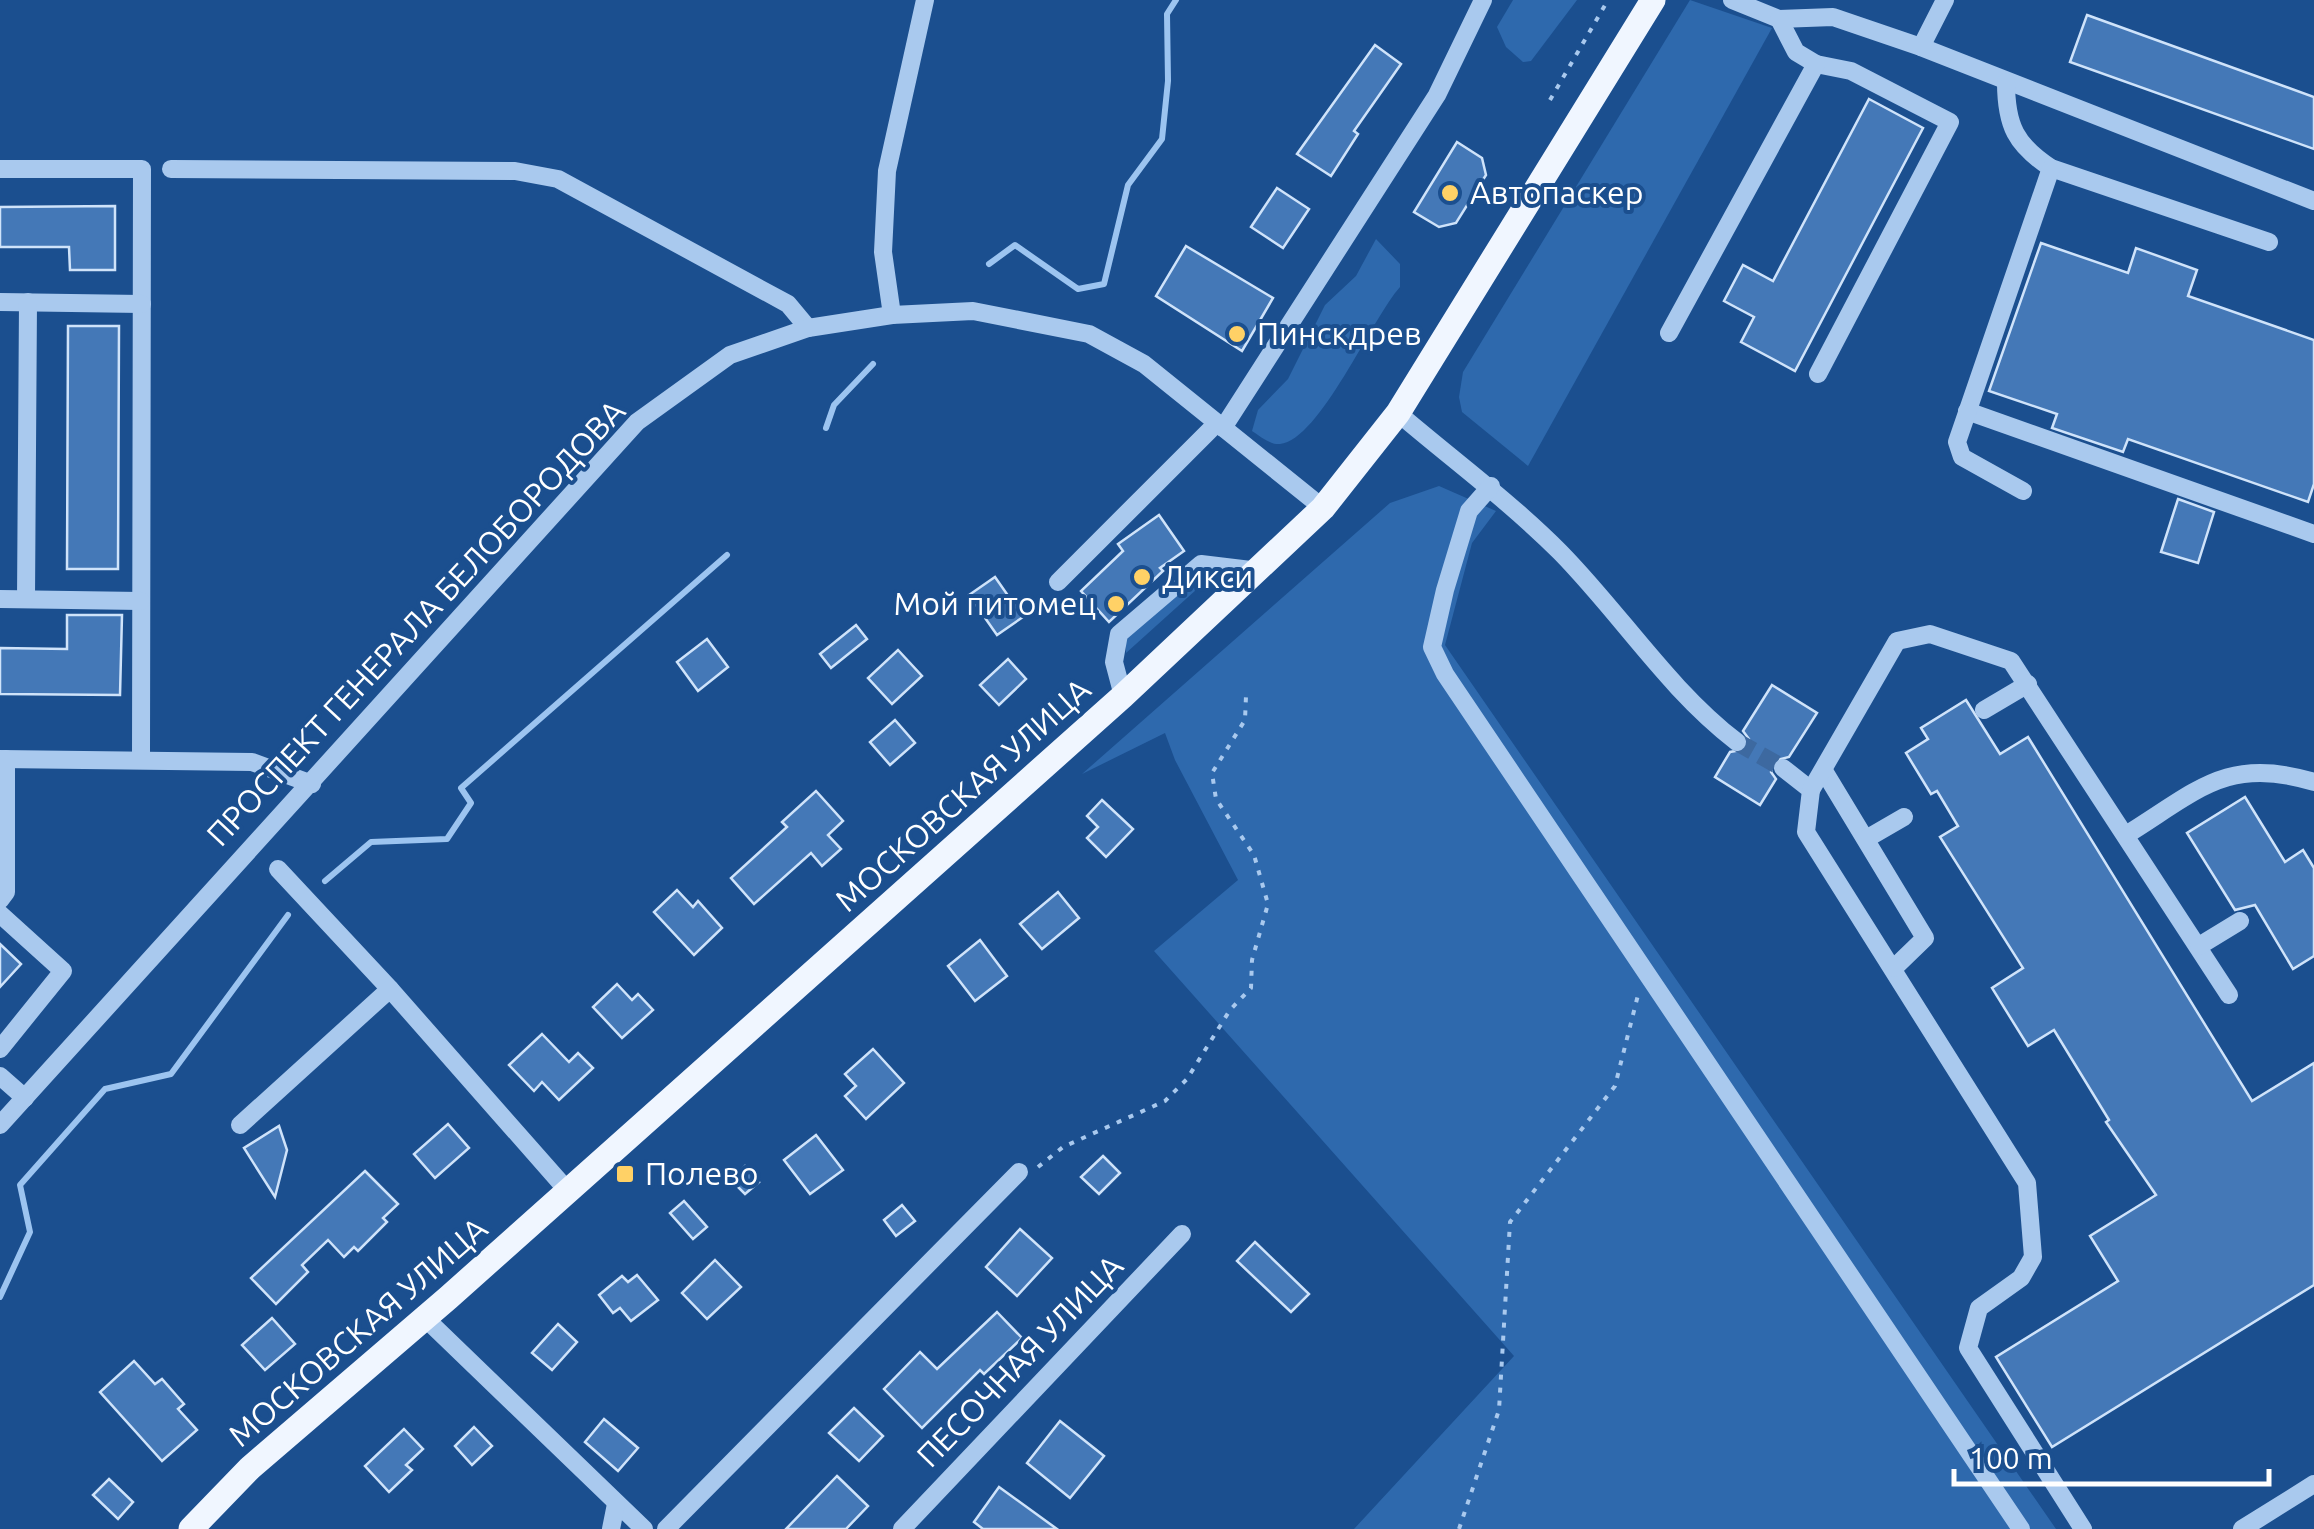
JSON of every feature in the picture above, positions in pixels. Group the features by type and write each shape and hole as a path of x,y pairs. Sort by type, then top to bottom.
{"main road":[{"name":"МОСКОВСКАЯ УЛИЦА","path":"191,1529 250,1468 425,1318 1122,696 1323,508 1398,414 1653,0"}],"street":[{"path":"892,315 884,252 887,172 925,0"},
{"path":"1058,582 1220,425 1438,96 1482,0"},
{"path":"1732,0 1779,19 1833,17 1921,47 2314,201"},
{"path":"1816,0 1833,17"},
{"path":"1921,47 1945,0"},
{"path":"1779,19 1796,52 1816,64 1851,71 1950,122 1818,374"},
{"path":"1669,333 1816,64"},
{"path":"2006,82 2006,104 2023,150 2051,168 2269,242"},
{"path":"2023,491 1957,451 1967,411 2051,168"},
{"path":"0,169 142,169 141,758"},
{"path":"171,169 515,170 558,179 788,304 808,328"},
{"path":"0,302 142,304"},
{"path":"26,599 28,302"},
{"name":"ПРОСПЕКТ ГЕНЕРАЛА БЕЛОБОРОДОВА","path":"0,1126 637,422 730,354 808,328 892,315 973,311 1089,334 1144,364 1323,508"},
{"path":"1967,411 2314,534"},
{"path":"1398,414 1491,486 1562,555 1706,718 1737,742"},
{"path":"1491,486 1469,511 1432,647 1445,674 2022,1529"},
{"path":"1122,696 1114,662 1119,634 1201,564 1258,570"},
{"path":"0,599 141,601"},
{"path":"2083,1529 1968,1348 1979,1308 2021,1278 2033,1257 2027,1183 1806,832 1811,790 1897,641 1930,634 2011,661 2229,995"},
{"path":"1984,710 2028,684"},
{"path":"0,900 6,892 3,759 252,762 312,784"},
{"path":"1783,768 1811,790"},
{"path":"1824,772 1925,938 1894,968"},
{"path":"2126,835 2223,774 2264,772 2314,782"},
{"path":"1866,838 1904,816"},
{"path":"278,869 567,1190"},
{"path":"0,914 63,971 0,1048"},
{"path":"2199,946 2240,921"},
{"path":"240,1124 390,989"},
{"path":"0,1076 25,1098"},
{"path":"666,1529 1019,1172"},
{"name":"ПЕСОЧНАЯ УЛИЦА","path":"902,1529 1182,1234"},
{"path":"425,1318 644,1529"},
{"path":"2242,1529 2314,1484"},
{"path":"612,1529 616,1504"}],"path":[{"path":"1550,100 1608,0"},
{"path":"1019,1172 1040,1167 1062,1147 1124,1116 1166,1101 1187,1080 1230,1010 1251,988 1252,960 1268,904 1254,855 1216,799 1212,773 1245,720 1246,696"},
{"path":"1459,1529 1499,1410 1510,1222 1615,1086 1645,968"}],"shaded area":[{"path":"1513,0 1577,0 1531,61 1523,62 1506,47 1497,27"},
{"path":"1690,0 1772,28 1528,466 1462,412 1459,397 1463,372"},
{"path":"1376,239 1400,264 1400,287 1312,422 1280,444 1265,440 1252,431 1258,410 1288,379 1325,305 1356,276"},
{"path":"1439,486 1496,511 1472,543 1445,645 2056,1529 1354,1529 1514,1356 1154,951 1238,880 1175,760 1165,733 1082,774 1390,503"},
{"path":"1207,580 1126,653 1126,636 1193,582"}],"building":[{"path":"2087,15 2314,97 2314,149 2070,62"},
{"path":"1375,45 1401,64 1354,131 1358,134 1331,176 1297,154"},
{"path":"1869,99 1923,128 1795,371 1741,342 1754,317 1724,301 1743,265 1773,281"},
{"name":"Автопаскер","path":"1457,142 1482,158 1486,175 1456,223 1439,227 1414,212"},
{"path":"1277,188 1309,209 1283,248 1251,227"},
{"path":"115,206 115,270 70,270 69,247 0,247 0,207"},
{"path":"2041,243 2128,273 2136,248 2197,270 2188,296 2314,340 2314,484 2308,502 2128,439 2123,452 2052,428 2057,414 1989,391"},
{"path":"1186,246 1273,298 1242,351 1156,296"},
{"path":"68,326 119,326 118,569 67,569"},
{"path":"2178,499 2214,512 2198,563 2161,552"},
{"path":"1159,515 1184,551 1160,568 1163,571 1109,622 1081,591 1123,551 1118,544"},
{"path":"995,577 1023,617 997,635 969,595"},
{"path":"67,615 122,615 120,695 0,694 0,648 67,649"},
{"path":"856,625 867,639 831,668 820,654"},
{"path":"707,639 728,667 698,691 677,662"},
{"path":"898,650 922,676 892,704 868,678"},
{"path":"1008,659 1026,679 999,705 980,685"},
{"path":"1772,685 1817,713 1789,757 1773,761 1771,772 1776,779 1760,805 1715,777 1730,752 1747,749 1749,739 1743,731"},
{"path":"1966,700 2000,754 2028,737 2252,1101 2314,1063 2314,1285 2052,1447 1996,1357 2118,1281 2090,1236 2156,1195 2106,1122 2109,1120 2054,1030 2028,1046 1992,988 2023,968 1940,837 1958,826 1937,791 1931,794 1906,753 1928,739 1921,728"},
{"path":"895,720 915,743 890,765 870,742"},
{"path":"816,791 843,821 828,835 841,849 822,866 811,853 754,904 731,878 787,827 782,822"},
{"path":"2245,797 2285,862 2303,850 2314,868 2314,956 2293,969 2255,905 2235,910 2187,833"},
{"path":"1102,800 1133,829 1106,857 1087,838 1098,827 1087,816"},
{"path":"677,890 693,907 698,901 722,928 694,955 654,912"},
{"path":"1058,892 1079,918 1042,949 1020,924"},
{"path":"980,940 1007,976 975,1001 948,966"},
{"path":"0,944 21,964 0,987"},
{"path":"617,984 632,1000 638,994 653,1010 622,1038 593,1007"},
{"path":"542,1034 569,1062 578,1053 593,1068 559,1100 542,1082 534,1091 509,1065"},
{"path":"873,1049 904,1083 866,1119 845,1096 856,1086 845,1074"},
{"path":"448,1124 469,1148 435,1178 414,1154"},
{"path":"279,1126 287,1150 275,1197 244,1148"},
{"path":"816,1135 843,1170 810,1194 784,1160"},
{"path":"1103,1156 1120,1173 1099,1194 1081,1177"},
{"path":"745,1166 759,1182 745,1194 731,1180"},
{"path":"365,1171 398,1204 383,1218 387,1222 358,1251 354,1247 344,1257 328,1240 302,1265 308,1272 276,1304 251,1278"},
{"path":"684,1201 707,1227 693,1239 670,1213"},
{"path":"902,1205 915,1221 896,1236 884,1220"},
{"path":"1020,1229 1052,1258 1017,1296 986,1267"},
{"path":"1255,1242 1309,1294 1291,1312 1237,1261"},
{"path":"715,1260 741,1287 707,1319 682,1293"},
{"path":"637,1275 658,1300 631,1321 620,1308 613,1313 599,1295 622,1276 628,1282"},
{"path":"997,1312 1022,1338 984,1374 980,1370 922,1428 884,1389 920,1352 937,1369"},
{"path":"272,1318 295,1344 265,1370 242,1345"},
{"path":"558,1324 577,1342 552,1370 532,1353"},
{"path":"134,1361 155,1384 162,1379 184,1404 178,1409 197,1430 162,1461 100,1392"},
{"path":"854,1408 883,1436 859,1461 829,1433"},
{"path":"604,1419 638,1448 618,1471 585,1442"},
{"path":"1060,1421 1104,1456 1070,1498 1027,1463"},
{"path":"474,1427 492,1446 472,1465 455,1446"},
{"path":"404,1429 423,1449 406,1465 412,1470 389,1492 365,1466"},
{"path":"837,1476 868,1506 846,1529 786,1529"},
{"path":"109,1479 133,1502 118,1519 93,1495"},
{"path":"999,1487 1057,1529 983,1529 974,1522"}],"waterway":[{"path":"989,264 1015,245 1078,289 1104,284 1128,185 1162,139 1168,81 1167,14 1176,0"},
{"path":"826,428 834,405 873,364"},
{"path":"325,881 371,842 447,839 471,803 461,788 727,555"},
{"path":"0,1297 30,1232 20,1185 105,1089 171,1074 288,915"}],"tunnel":[{"path":"1737,742 1783,768"}],"place":[{"name":"Автопаскер","path":"1450,193"},
{"name":"Пинскдрев","path":"1237,334"},
{"name":"Дикси","path":"1142,577"},
{"name":"Мой питомец","path":"1116,604"},
{"name":"Полево","path":"625,1174"}]}
